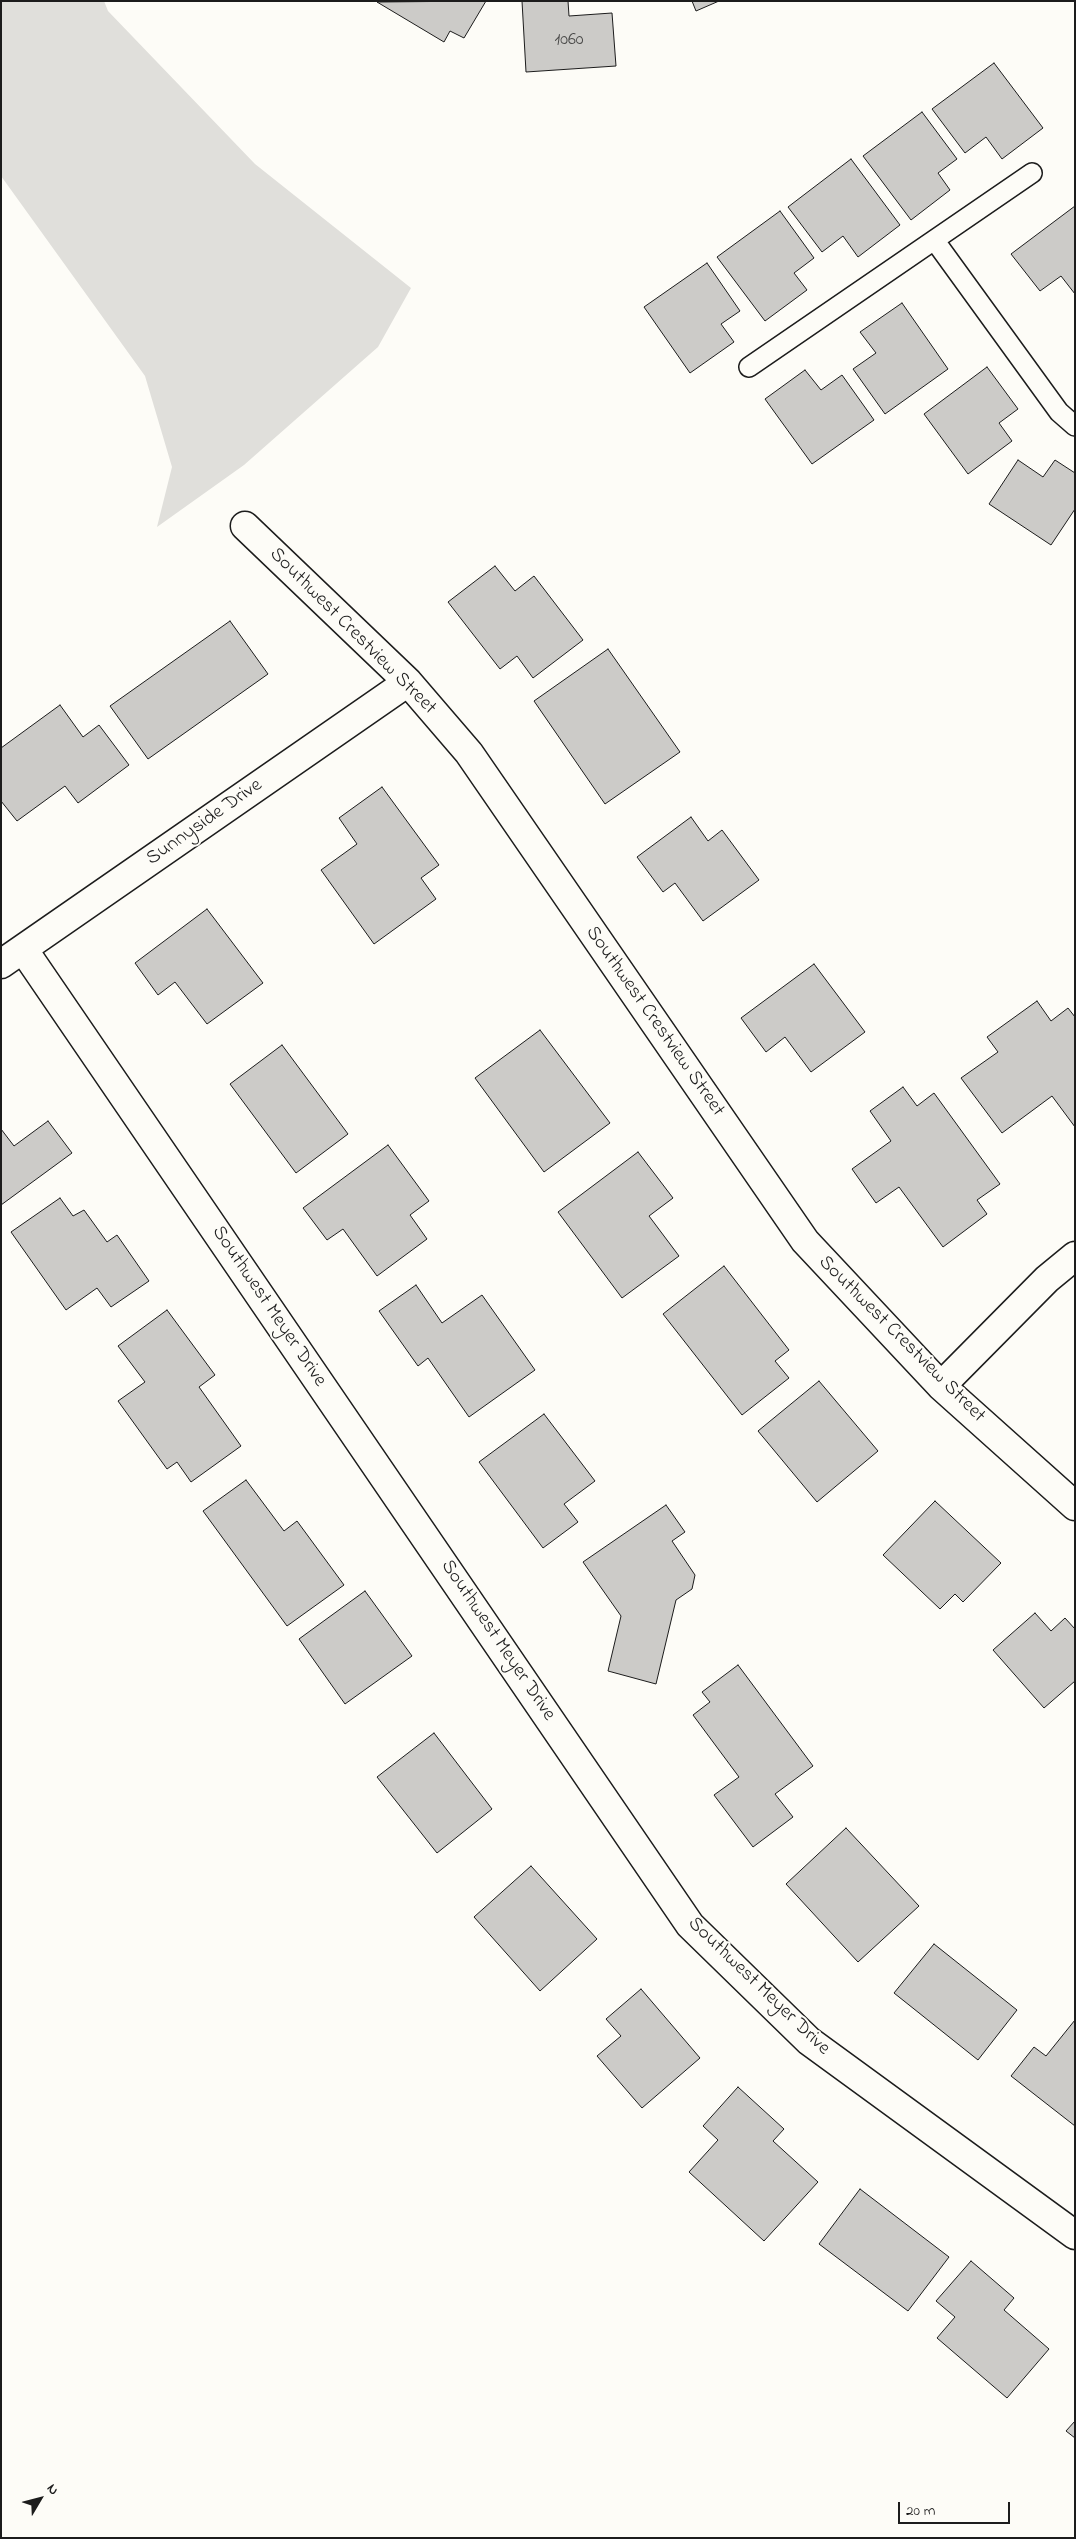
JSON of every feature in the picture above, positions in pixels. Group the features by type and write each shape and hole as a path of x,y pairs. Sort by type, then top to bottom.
{"street":[{"name":"Southwest Crestview Street","path":"245,526 408,682 468,753 805,1241 941,1386 1075,1506"},
{"name":"Sunnyside Drive","path":"12,957 408,682"},
{"name":"Southwest Meyer Drive","path":"12,957 690,1925 809,2041 1075,2236"},
{"path":"941,1386 1047,1279 1075,1256"}],"lane":[{"path":"749,367 1032,173"},
{"path":"935,241 1059,412 1075,426"}],"shaded area":[{"path":"1,1 104,1 108,11 255,164 411,288 378,347 244,465 157,527 172,467 145,376 1,176"}],"building":[{"path":"486,1 464,38 450,31 444,42 377,2"},
{"path":"522,1 568,1 569,16 612,13 616,66 526,72"},
{"path":"692,1 719,1 696,11"},
{"path":"994,63 1043,128 1002,159 986,137 965,153 932,109"},
{"path":"922,112 957,159 938,173 950,190 911,220 863,156"},
{"path":"851,159 900,225 858,257 843,236 822,252 788,207"},
{"path":"1075,206 1075,294 1061,276 1040,291 1011,254"},
{"path":"780,211 814,258 794,273 807,290 765,321 717,257"},
{"path":"707,263 740,311 721,324 734,342 690,373 644,307"},
{"path":"902,303 948,369 885,414 853,369 876,353 860,332"},
{"path":"987,367 1018,409 999,423 1012,441 968,474 924,414"},
{"path":"805,370 821,390 842,375 874,420 812,464 765,399"},
{"path":"1018,460 1043,477 1055,460 1075,473 1075,509 1051,545 989,504"},
{"path":"495,566 515,591 534,576 583,640 533,678 517,656 500,669 448,602"},
{"path":"230,621 268,674 148,759 110,706"},
{"path":"608,649 680,752 605,804 534,701"},
{"path":"60,705 83,737 99,725 129,765 78,803 65,786 17,821 1,801 1,748"},
{"path":"382,787 439,865 421,878 436,899 374,944 321,870 357,844 339,818"},
{"path":"691,817 708,841 722,830 759,880 703,921 675,883 663,892 637,857"},
{"path":"207,909 263,983 207,1024 175,982 158,995 135,963"},
{"path":"814,964 865,1032 811,1072 785,1037 766,1052 741,1018"},
{"path":"1037,1001 1051,1021 1068,1008 1075,1017 1075,1127 1052,1096 1002,1133 961,1078 998,1052 987,1037"},
{"path":"540,1030 610,1123 544,1172 475,1078"},
{"path":"282,1045 348,1134 296,1173 230,1084"},
{"path":"903,1087 917,1106 934,1093 1000,1184 977,1200 987,1214 943,1247 899,1187 876,1203 852,1169 891,1141 870,1111"},
{"path":"48,1121 72,1153 1,1205 1,1129 14,1146"},
{"path":"388,1145 429,1201 410,1215 427,1239 377,1276 343,1229 327,1240 303,1208"},
{"path":"638,1152 673,1198 649,1216 679,1256 622,1298 558,1212"},
{"path":"60,1198 73,1216 84,1210 107,1242 117,1235 149,1281 111,1307 97,1288 66,1310 11,1232"},
{"path":"724,1266 789,1350 775,1361 789,1378 742,1415 663,1314"},
{"path":"416,1285 442,1323 482,1295 535,1370 469,1417 428,1358 418,1366 379,1311"},
{"path":"167,1310 215,1375 199,1387 241,1446 191,1482 177,1462 167,1469 118,1401 145,1382 118,1346"},
{"path":"819,1381 878,1451 817,1502 758,1431"},
{"path":"544,1414 595,1481 564,1504 578,1522 543,1548 479,1462"},
{"path":"246,1480 284,1531 297,1521 344,1585 287,1626 203,1511"},
{"path":"935,1501 1001,1563 963,1602 955,1594 940,1609 883,1555"},
{"path":"666,1505 685,1532 672,1541 695,1575 692,1589 676,1600 656,1684 608,1671 621,1616 583,1562"},
{"path":"365,1591 412,1656 345,1704 299,1639"},
{"path":"1035,1613 1051,1631 1065,1618 1075,1629 1075,1681 1044,1708 993,1650"},
{"path":"738,1665 813,1766 775,1794 793,1817 753,1847 714,1795 739,1777 693,1715 710,1702 702,1692"},
{"path":"434,1733 492,1809 437,1853 377,1777"},
{"path":"846,1828 919,1906 858,1962 786,1884"},
{"path":"531,1866 597,1939 540,1991 474,1917"},
{"path":"934,1944 1017,2010 978,2060 894,1993"},
{"path":"641,1989 700,2058 642,2108 597,2056 621,2036 606,2019"},
{"path":"1075,2020 1075,2126 1011,2076 1034,2047 1046,2056"},
{"path":"738,2087 784,2129 773,2141 818,2182 764,2241 689,2172 718,2140 703,2126"},
{"path":"860,2189 949,2257 908,2311 819,2244"},
{"path":"971,2261 1014,2298 1004,2310 1049,2349 1007,2398 937,2338 955,2317 936,2301"},
{"path":"1075,2421 1075,2438 1066,2431"}]}
